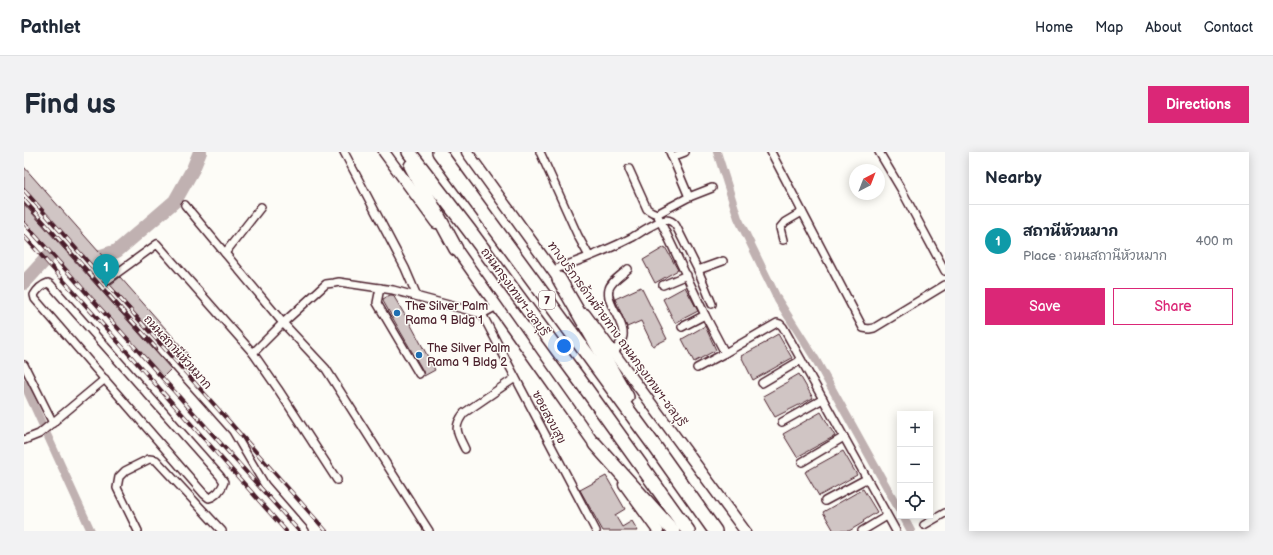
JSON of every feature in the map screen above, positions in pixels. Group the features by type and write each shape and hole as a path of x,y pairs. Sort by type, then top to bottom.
{"highway":[{"path":"404,152 456,249"},
{"name":"ถนนกรุงเทพฯ-ชลบุรี","path":"409,152 474,236 688,531"},
{"name":"ถนนกรุงเทพฯ-ชลบุรี","path":"439,152 715,531"},
{"path":"556,275 656,448"},
{"path":"595,444 673,531"}],"main road":[{"path":"384,152 456,249 658,531"},
{"name":"ทางบริการด้านซ้ายทาง ถนนกรุงเทพฯ-ชลบุรี","path":"468,153 556,275 746,531"}],"street":[{"path":"344,152 405,268 417,296"},
{"path":"540,152 572,223 589,256"},
{"path":"685,152 671,154 689,197"},
{"path":"771,152 863,328 874,328 945,285"},
{"path":"879,152 945,271"},
{"path":"629,169 647,209 657,214 705,315 725,353"},
{"path":"657,214 689,197 712,188"},
{"name":"ถนนสถานีหัวหมาก","path":"24,196 233,431 265,485 305,531"},
{"path":"185,205 283,323 326,369 429,531"},
{"path":"225,252 261,207"},
{"path":"783,240 780,228 782,224 802,212"},
{"path":"556,275 589,256 630,238 660,222 668,220 673,222 698,270 712,304"},
{"path":"102,284 157,244 253,353 337,480"},
{"path":"698,270 723,261"},
{"path":"614,353 623,337 623,331 610,299 608,290 611,284 628,269"},
{"path":"663,285 687,275"},
{"path":"253,353 326,284 339,282 380,288 417,296 482,314 497,306"},
{"path":"48,283 51,285 220,476 224,482 223,487 213,497 209,498 204,494 105,379 35,299 34,295 43,284 48,283"},
{"path":"380,288 377,303 419,374"},
{"name":"ซอยสงบสุข","path":"482,314 596,531"},
{"path":"682,327 705,315"},
{"path":"697,368 777,323 780,324 896,531"},
{"path":"762,383 801,360"},
{"path":"24,365 51,425"},
{"path":"465,449 456,429 458,420 464,413 515,378"},
{"path":"24,431 25,439 39,434 105,379"},
{"path":"782,422 823,399"},
{"path":"802,462 844,437"},
{"path":"138,531 117,488 119,477 125,471 149,459 156,460 222,531"},
{"path":"825,501 866,479"},
{"path":"924,525 945,513"},
{"path":"862,531 887,516"}],"building":[{"path":"24,167 114,269 103,277 28,193 24,191"},
{"path":"24,204 171,369 163,377 24,221"},
{"path":"665,247 678,270 655,283 643,260"},
{"path":"120,277 188,354 179,363 110,285"},
{"path":"641,287 667,339 653,346 641,321 627,327 615,299"},
{"path":"685,287 698,311 675,323 663,299"},
{"path":"393,295 435,370 424,376 423,371 383,301 383,299"},
{"path":"705,326 716,350 694,362 682,339"},
{"path":"778,334 792,358 753,380 741,356 767,342 766,341"},
{"path":"799,374 813,398 775,417 763,396"},
{"path":"821,412 835,436 797,457 783,434"},
{"path":"843,451 857,475 819,496 805,472"},
{"path":"606,476 625,509 615,515 622,527 632,521 638,531 603,531 580,490"},
{"path":"863,489 877,512 849,531 834,531 823,512"}],"waterway":[{"path":"24,283 65,238 92,259 117,251 175,201 193,169 200,152"},
{"path":"717,152 738,218 778,300 816,360 897,506"},
{"path":"24,384 91,531"},
{"path":"905,519 911,531"}],"railway":[{"path":"24,190 326,531"},
{"path":"24,200 156,348"},
{"path":"24,223 299,531"},
{"path":"24,236 286,531"}],"place":[{"name":"สถานีหัวหมาก","path":"106,287"},
{"name":"The Silver Palm Rama 9 Bldg 1","path":"397,313"},
{"name":"The Silver Palm Rama 9 Bldg 2","path":"419,355"}]}
